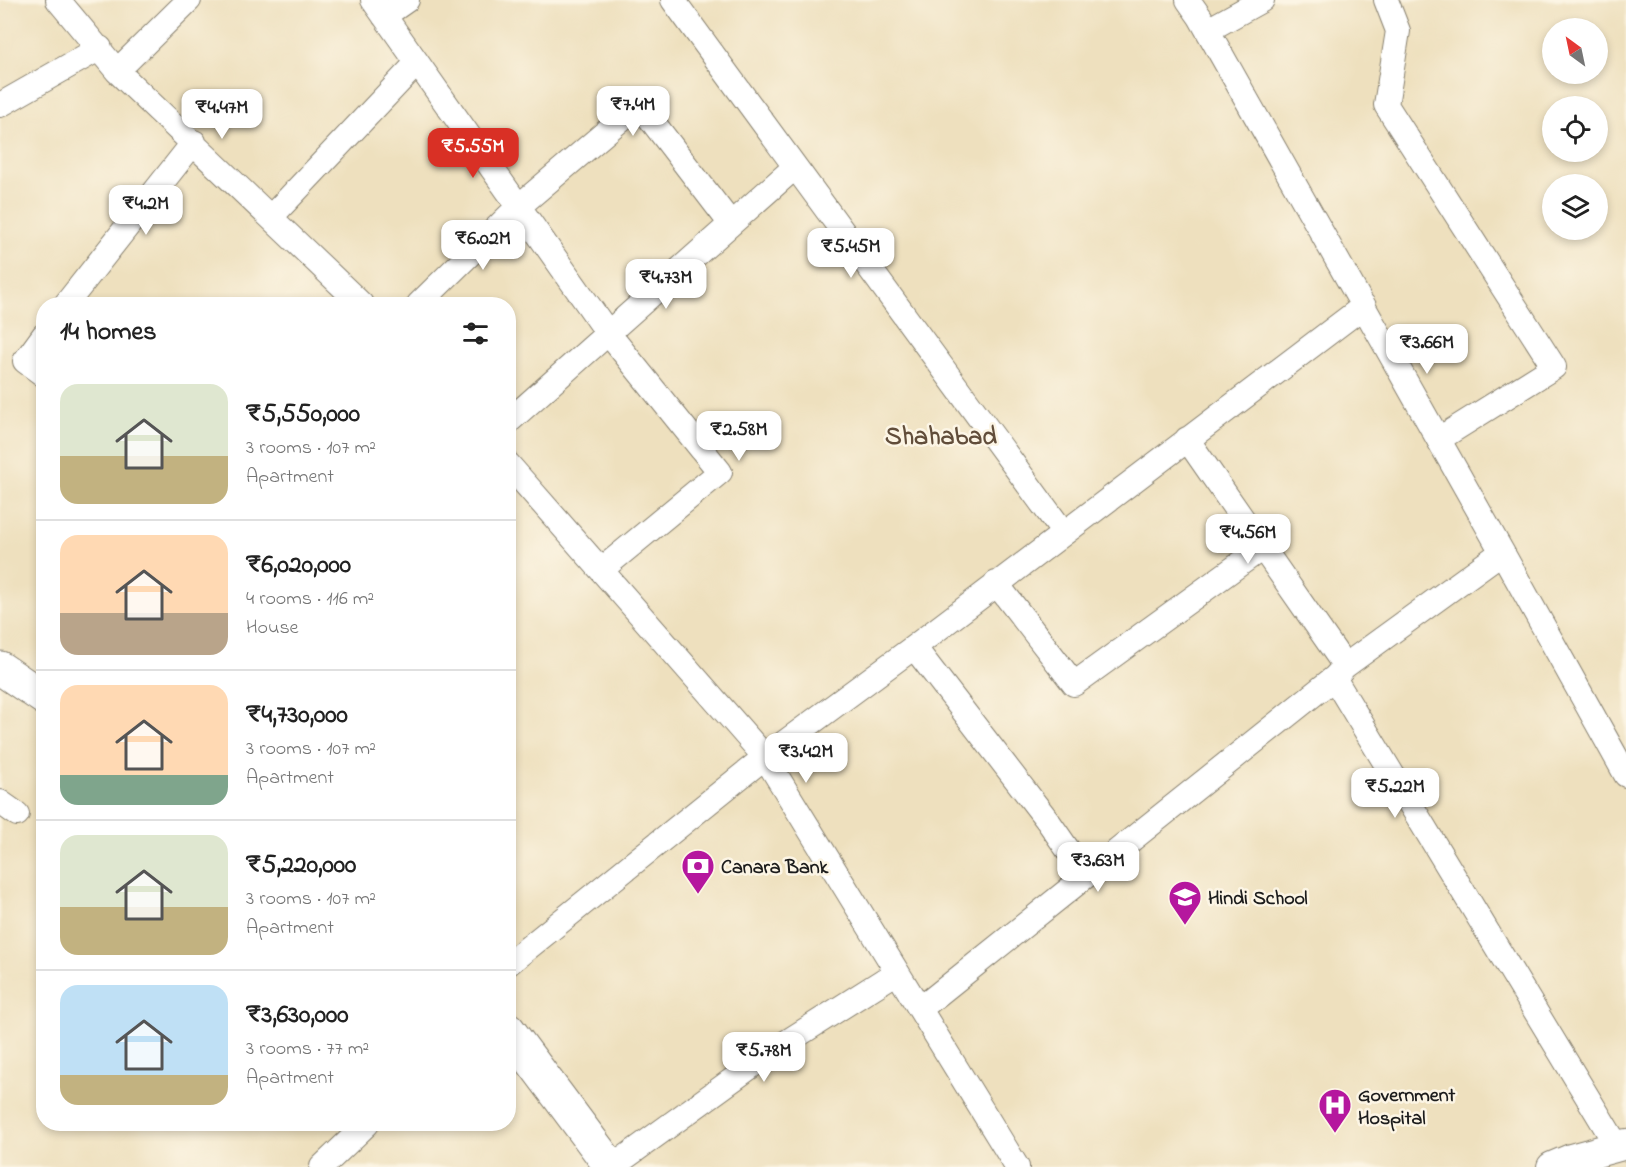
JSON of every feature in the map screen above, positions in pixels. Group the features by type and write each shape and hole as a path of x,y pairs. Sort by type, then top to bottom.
{"main road":[{"path":"0,668 36,693"},
{"path":"516,1040 612,1167"}],"street":[{"path":"58,0 117,70 354,297"},
{"path":"117,70 189,0"},
{"path":"407,0 379,8 608,333 720,472 601,570"},
{"path":"673,0 1064,532"},
{"path":"1188,0 1208,30 1364,306 1626,775"},
{"path":"1208,30 1262,0"},
{"path":"1386,0 1398,31 1386,105 1554,368 1438,439"},
{"path":"0,105 100,48"},
{"path":"271,217 417,63"},
{"path":"426,297 518,207 639,104 731,224"},
{"path":"72,297 194,142"},
{"path":"516,415 795,167"},
{"path":"516,958 765,757 1364,306"},
{"path":"36,347 25,361 36,369"},
{"path":"1187,439 1262,548 1340,672 1622,1145 1571,1159 1552,1167"},
{"path":"516,473 765,757 1017,1167"},
{"path":"996,583 1074,684 1262,548"},
{"path":"920,1009 1340,672 1502,552"},
{"path":"914,647 1048,821 1086,876"},
{"path":"612,1167 771,1052 897,972"},
{"path":"322,1167 360,1131"}],"place":[{"name":"Canara Bank","path":"698,895"},
{"name":"Hindi School","path":"1185,926"},
{"name":"Government Hospital","path":"1335,1134"}],"district":[{"name":"Shahabad","path":"941,435"}]}
